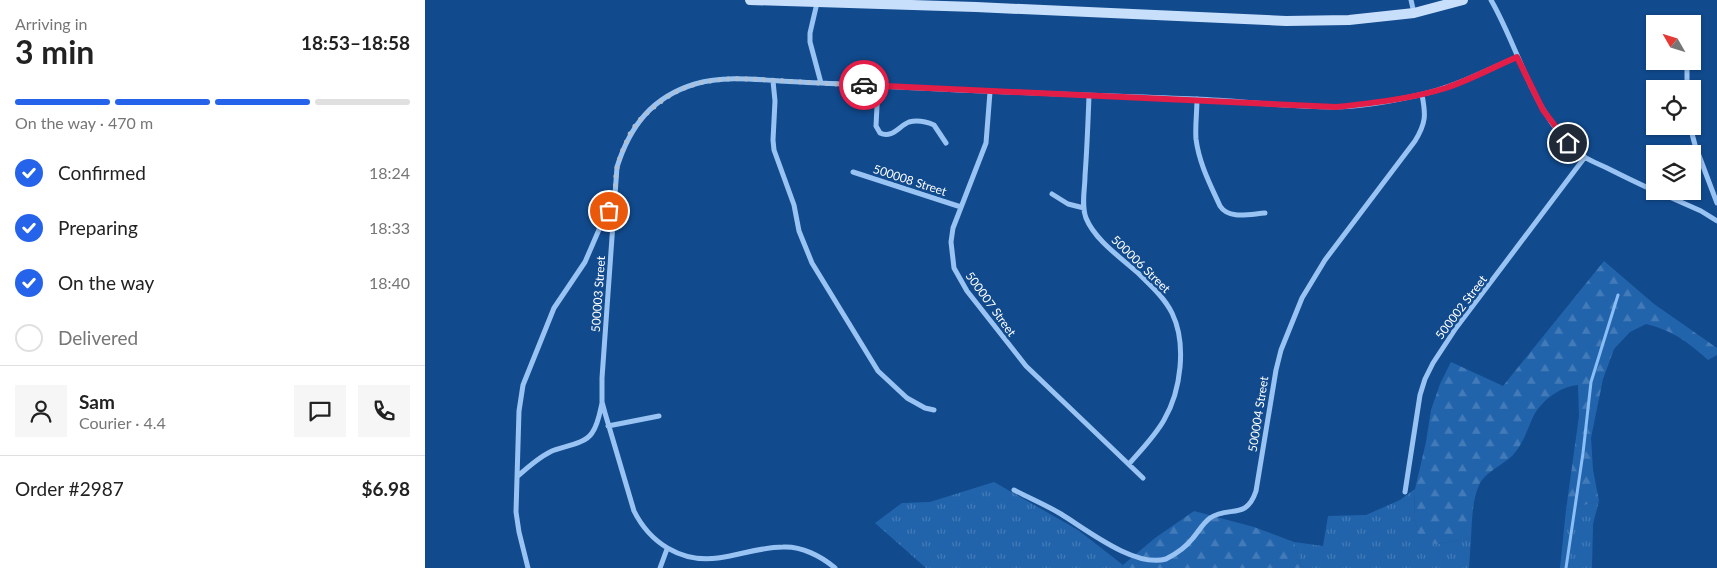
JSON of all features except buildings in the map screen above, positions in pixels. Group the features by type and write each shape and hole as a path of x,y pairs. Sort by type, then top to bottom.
{"main road":[{"path":"750,0 817,3 975,4 1286,21 1349,20 1413,13 1463,0"}],"street":[{"path":"1411,0 1413,13"},
{"path":"1491,0 1543,110 1568,143 1585,157 1646,187"},
{"path":"817,3 810,33 810,42 821,83"},
{"name":"500003 Street","path":"835,568 813,554 783,546 705,560 689,557 667,549 646,532 634,511 602,402 602,378 617,167 627,140 634,128 643,115 657,104 677,91 706,81 729,79 990,92 1197,99 1336,107 1422,94 1463,81 1517,57"},
{"path":"773,80 775,101 774,150 794,205 799,231 811,263 878,371 907,398 925,408 934,410"},
{"path":"878,86 875,126 879,133 888,135 907,123 919,121 934,125 945,143"},
{"name":"500007 Street","path":"990,92 986,143 953,228 952,254 954,268 967,292 1025,366 1143,478"},
{"name":"500004 Street","path":"1013,490 1060,513 1125,554 1149,562 1165,560 1177,553 1188,544 1202,525 1215,515 1241,511 1245,508 1254,498 1256,491 1275,370 1292,318 1313,278 1325,260 1415,141 1425,122 1422,94"},
{"name":"500006 Street","path":"1089,96 1084,208 1089,223 1102,240 1157,292 1165,302 1173,314 1179,337 1179,373 1171,406 1157,432 1129,464"},
{"path":"1197,99 1196,138 1198,148 1204,170 1220,206 1228,214 1265,213"},
{"path":"1693,135 1717,203"},
{"name":"500002 Street","path":"1405,492 1419,402 1425,379 1433,363 1456,328 1585,157"},
{"name":"500008 Street","path":"853,172 961,207"},
{"path":"1052,194 1073,206 1084,208"},
{"path":"1676,200 1701,211 1717,221"},
{"path":"527,568 516,512 519,411 523,385 552,313 585,262 604,218 614,206"},
{"path":"518,477 532,464 550,452 584,440 589,436 594,430 602,402"},
{"path":"608,426 659,416"},
{"path":"659,568 667,549"}],"green space":[{"path":"1604,261 1654,304 1717,348 1717,355 1708,360 1679,338 1664,330 1646,324 1630,332 1614,349 1603,379 1591,438 1593,470 1599,501 1566,510 1579,416 1578,385 1571,386 1546,400 1536,411 1522,442 1513,455 1482,480 1474,504 1471,538 1437,544 1421,543 1414,519 1415,489 1431,410 1440,384 1451,362 1503,386"},
{"path":"994,482 1078,530 1123,565 1122,568 926,568 875,523 902,503 930,502"},
{"path":"1415,489 1414,519 1421,542 1437,544 1471,538 1469,568 1302,568 1294,542 1323,546 1328,516 1366,515 1400,500"},
{"path":"1599,501 1593,524 1592,568 1560,568 1566,510"},
{"path":"1194,511 1254,527 1294,542 1302,568 1122,568 1123,565 1155,538"}],"waterway":[{"path":"1566,568 1583,453 1591,382 1618,295"}],"way so far":[{"path":"609,211 614,206 617,167 627,140 643,115 670,94 693,84 729,79 864,85"}],"route":[{"path":"864,85 990,92 1197,99 1336,107 1422,94 1463,81 1517,57 1543,110 1568,143"}]}
